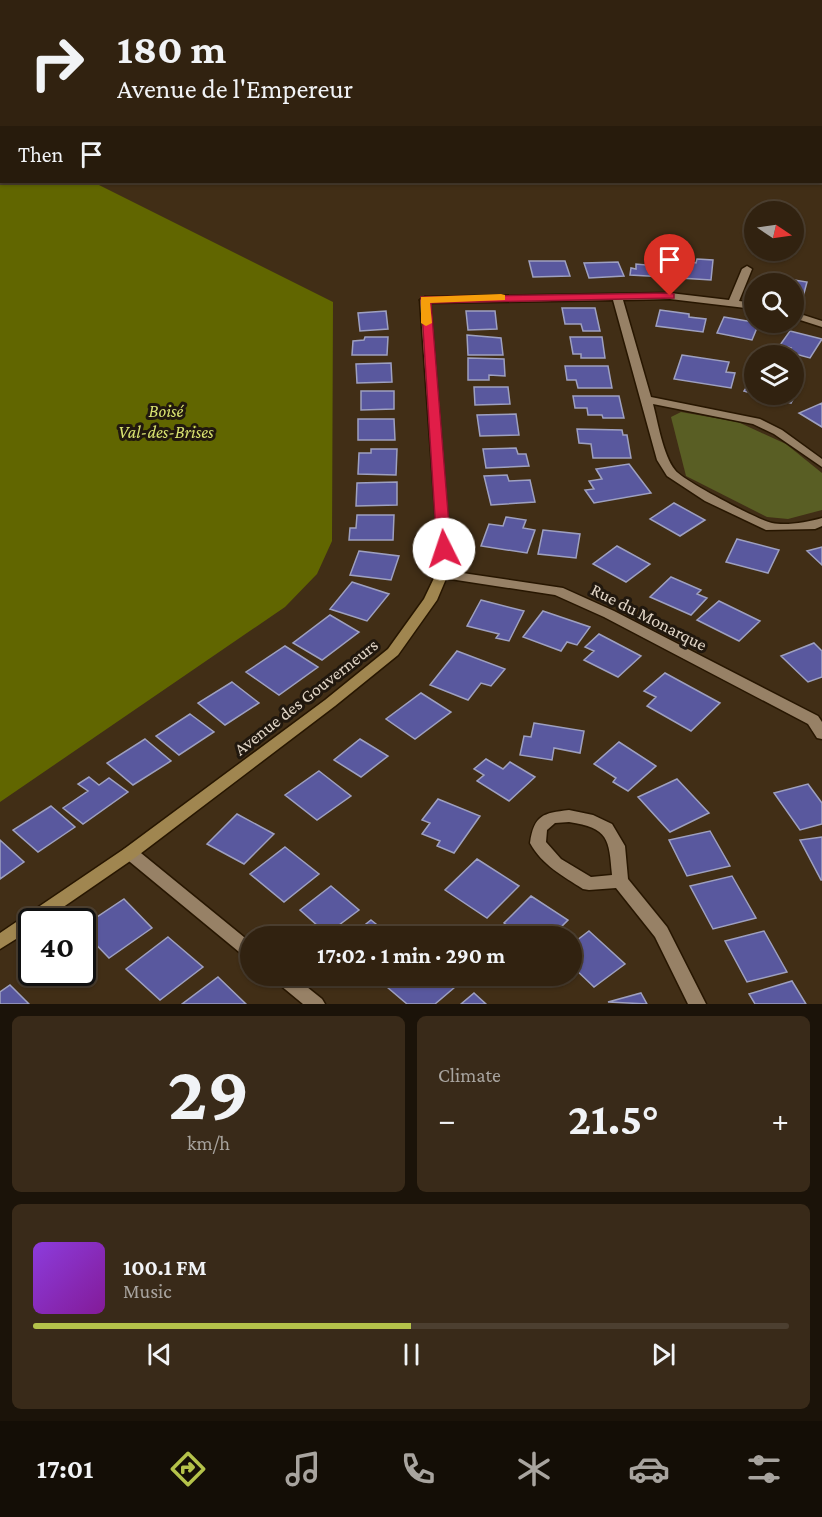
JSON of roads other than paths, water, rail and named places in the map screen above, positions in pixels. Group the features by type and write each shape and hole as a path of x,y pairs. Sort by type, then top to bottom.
{"street":[{"path":"733,303 747,269"},
{"path":"617,296 663,460 671,474 709,498 770,527 811,526 822,522"},
{"path":"425,300 670,296 744,305"},
{"name":"Avenue des Gouverneurs","path":"0,942 130,853 393,652 430,600 442,574 444,549 425,300"},
{"path":"804,318 822,324"},
{"path":"648,400 756,421 778,432 822,464"},
{"name":"Rue du Monarque","path":"442,574 558,591 609,614 817,719 822,734"},
{"path":"620,881 589,884 555,864 537,843 540,827 551,818 569,816 588,819 607,828 617,846 620,881 661,932 697,1004"},
{"path":"130,853 240,943"},
{"path":"294,986 316,1004"}],"park label":[{"name":"Boisé Val-des-Brises","path":"166,421"}]}
